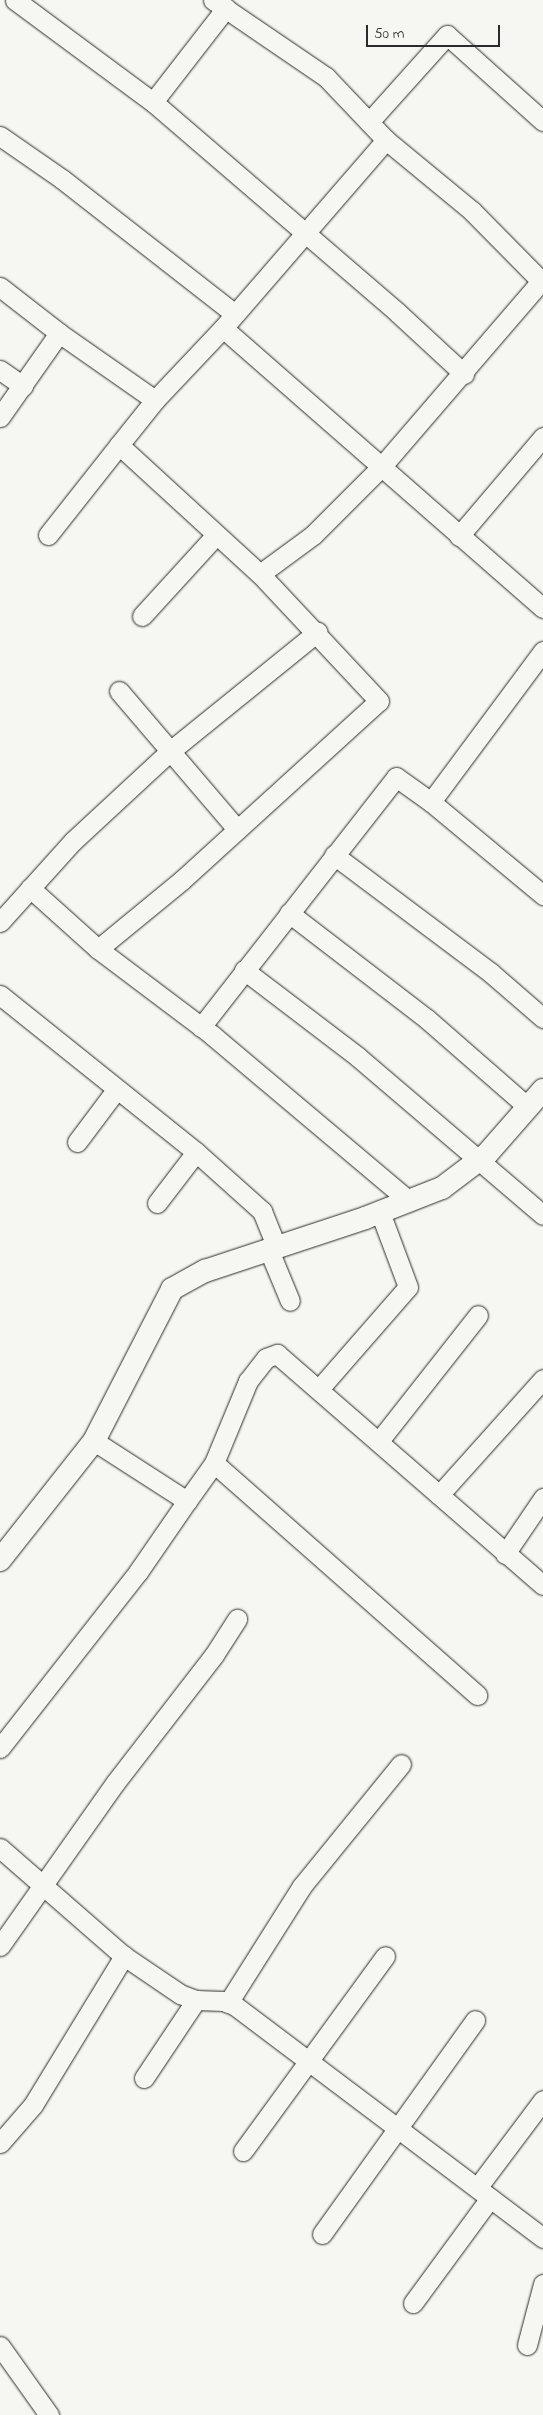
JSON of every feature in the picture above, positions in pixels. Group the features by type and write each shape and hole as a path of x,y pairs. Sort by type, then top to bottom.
{"street":[{"path":"15,0 153,102 304,232 464,374"},
{"path":"153,102 220,4 326,77 386,140 472,211 542,280 464,374 382,466 314,536 260,574"},
{"path":"369,122 447,35 543,121"},
{"path":"0,136 62,179 235,314"},
{"path":"48,535 155,400 223,328 304,232 386,140"},
{"path":"0,287 59,333 155,400"},
{"path":"223,328 543,608"},
{"path":"0,417 59,333"},
{"path":"0,370 23,386"},
{"path":"459,536 543,437"},
{"path":"98,949 182,880 379,701 317,632 260,574 119,445"},
{"path":"142,616 216,535"},
{"path":"0,922 73,841 170,752 317,632"},
{"path":"431,802 543,651"},
{"path":"119,691 237,829"},
{"path":"202,1027 288,913 396,777 431,802 543,895"},
{"path":"334,855 491,973 543,1018"},
{"path":"30,888 98,949 202,1027 409,1201"},
{"path":"288,913 427,1019 528,1107"},
{"path":"244,970 358,1057 480,1159 543,1215"},
{"path":"0,995 116,1090 196,1152 262,1211 290,1301"},
{"path":"77,1142 116,1090"},
{"path":"0,1560 94,1441 172,1289 205,1271 380,1212 442,1188 480,1159 543,1090"},
{"path":"157,1203 196,1152"},
{"path":"318,1389 408,1287 380,1212"},
{"path":"379,1441 478,1315"},
{"path":"0,1748 138,1572 214,1462 248,1381 266,1358 277,1354 379,1441 505,1554 543,1585"},
{"path":"439,1494 543,1379"},
{"path":"94,1441 187,1501"},
{"path":"214,1462 477,1694"},
{"path":"505,1554 543,1498"},
{"path":"0,1946 115,1783 214,1655 237,1619"},
{"path":"228,2003 302,1886 401,1764"},
{"path":"0,1848 41,1887 92,1926 124,1956 180,1994 196,2000 228,2003 543,2238"},
{"path":"0,2143 33,2105 124,1956"},
{"path":"242,2151 385,1956"},
{"path":"144,2078 196,2000"},
{"path":"322,2234 475,2020"},
{"path":"414,2303 543,2100"},
{"path":"526,2345 543,2284"},
{"path":"0,2346 49,2415"}]}
